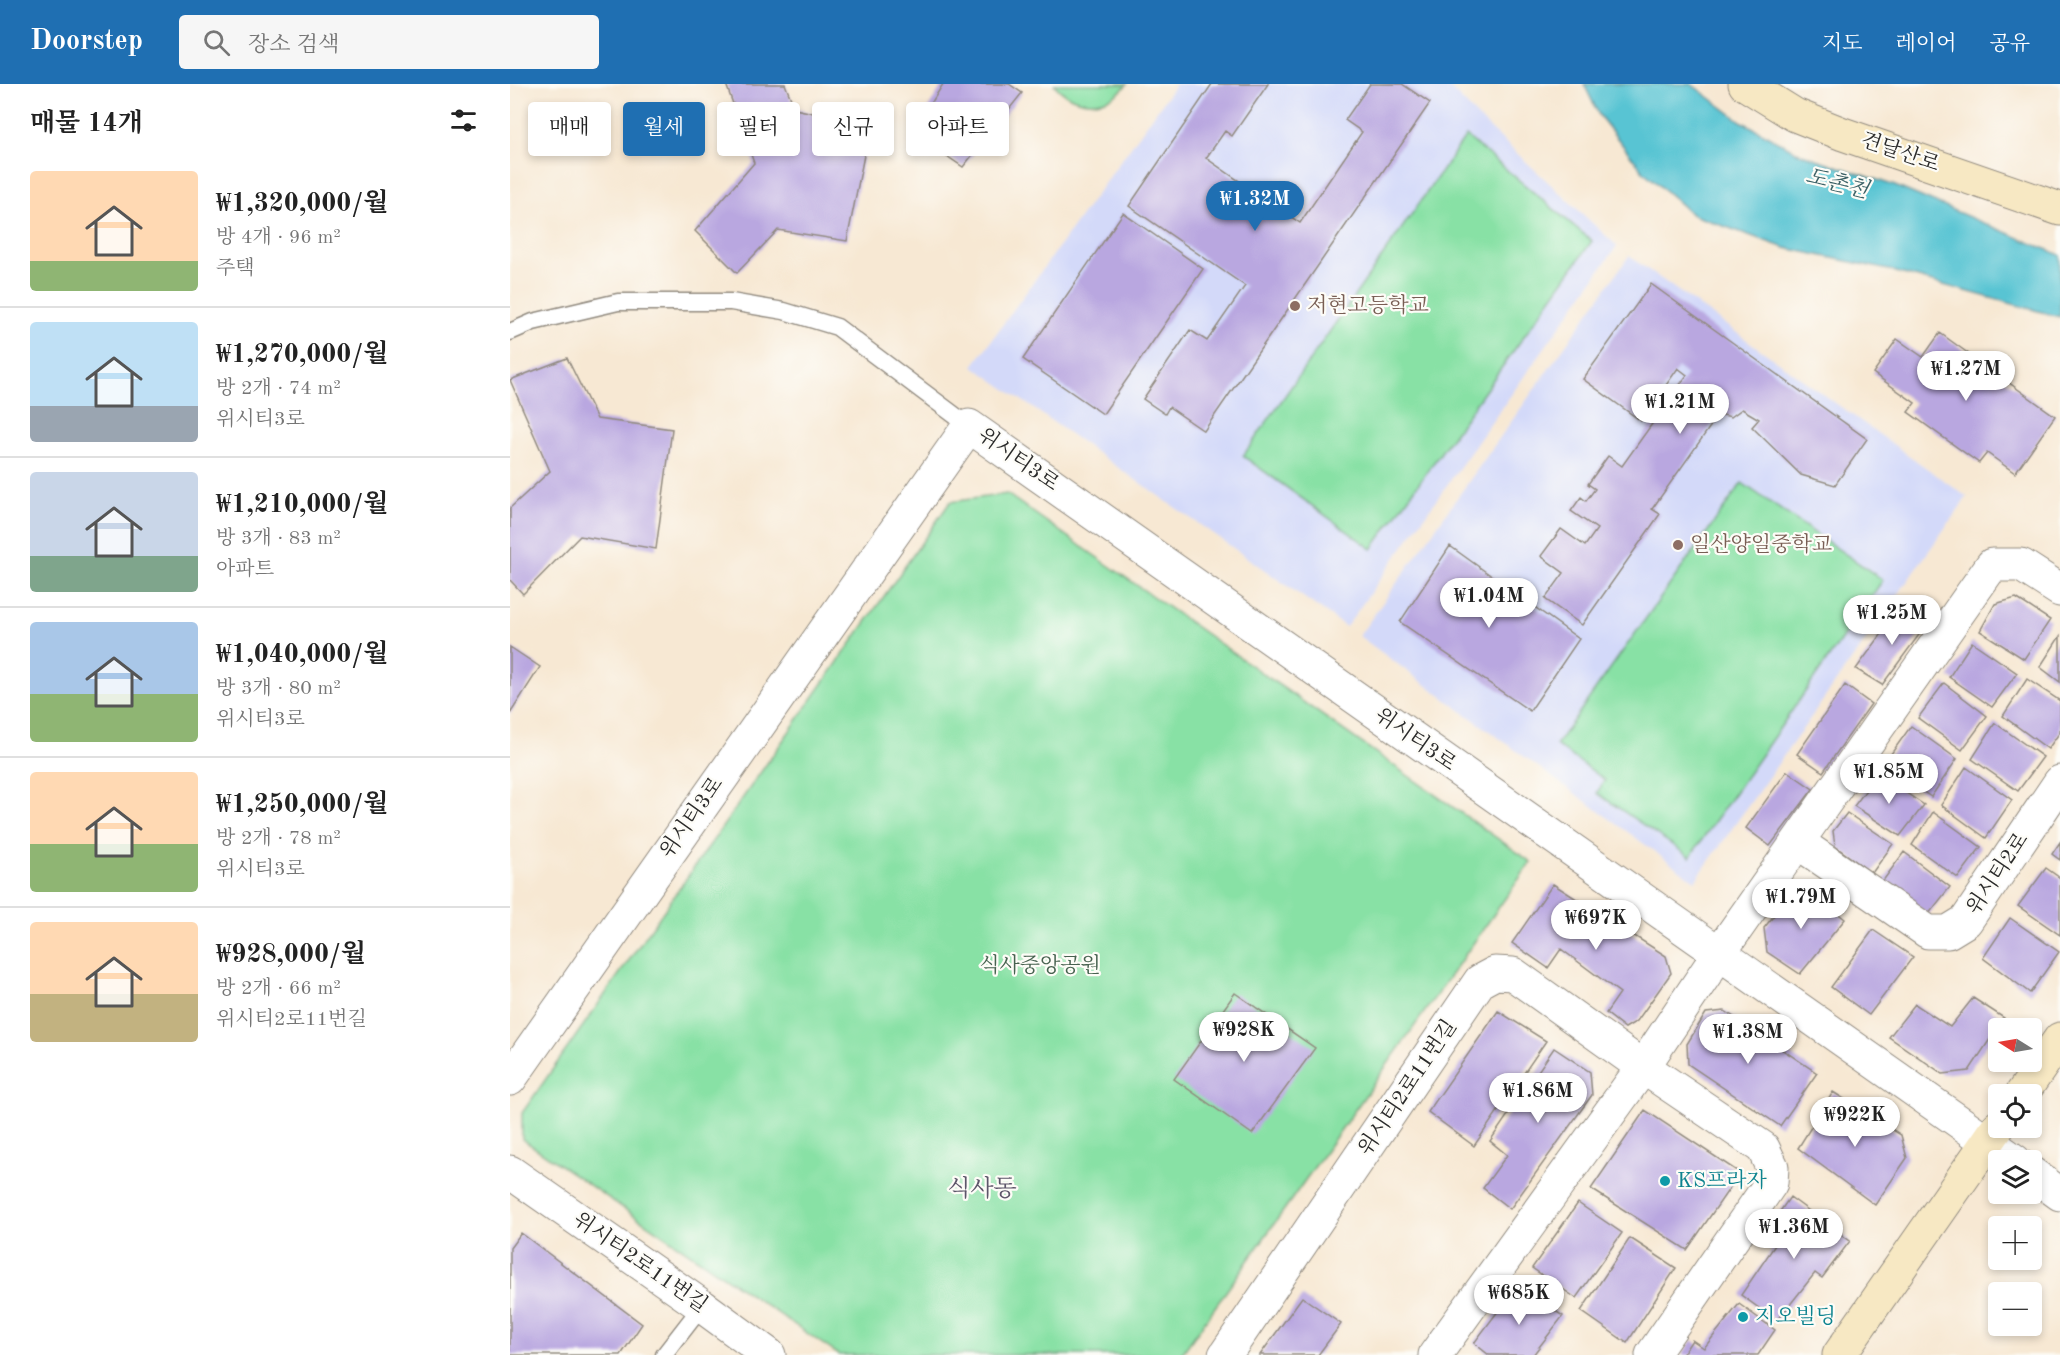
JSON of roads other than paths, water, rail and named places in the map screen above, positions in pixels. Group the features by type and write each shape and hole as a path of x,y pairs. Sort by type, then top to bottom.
{"street":[{"name":"견달산로","path":"1745,84 1795,115 2060,209"},
{"name":"위시티3로","path":"510,1079 969,426 1746,972 1988,1131"},
{"path":"1435,1355 1643,1067 1720,952 1799,843 1992,565 2021,565 2060,590"},
{"name":"위시티2로","path":"1799,843 1928,932 1948,932 1966,921 2060,782"},
{"name":"위시티2로11번길","path":"1225,1355 1480,981 1495,973 1513,974 1643,1067 1763,1148 1772,1167 1771,1183 1652,1355"},
{"path":"2029,1084 2060,1039"},
{"path":"1839,1355 1990,1138"},
{"name":"위시티3로","path":"1996,1138 2006,1150"},
{"name":"위시티2로11번길","path":"510,1172 769,1355"},
{"path":"2042,1181 2060,1194"}],"lane":[{"path":"510,332 533,322 618,302 731,302 784,311 837,327 969,426"},
{"path":"664,1355 702,1306"}],"water":[{"name":"도촌천","path":"1584,84 1691,84 1741,121 1799,153 1895,186 2060,255 2060,317 1889,270 1785,248 1693,215 1643,171 1599,115"}],"place":[{"name":"저현고등학교","path":"1295,306"},
{"name":"일산양일중학교","path":"1678,545"},
{"name":"KS프라자","path":"1665,1181"},
{"name":"지오빌딩","path":"1743,1317"}],"district":[{"name":"식사동","path":"982,1190"}],"park label":[{"name":"식사중앙공원","path":"1040,966"}]}
